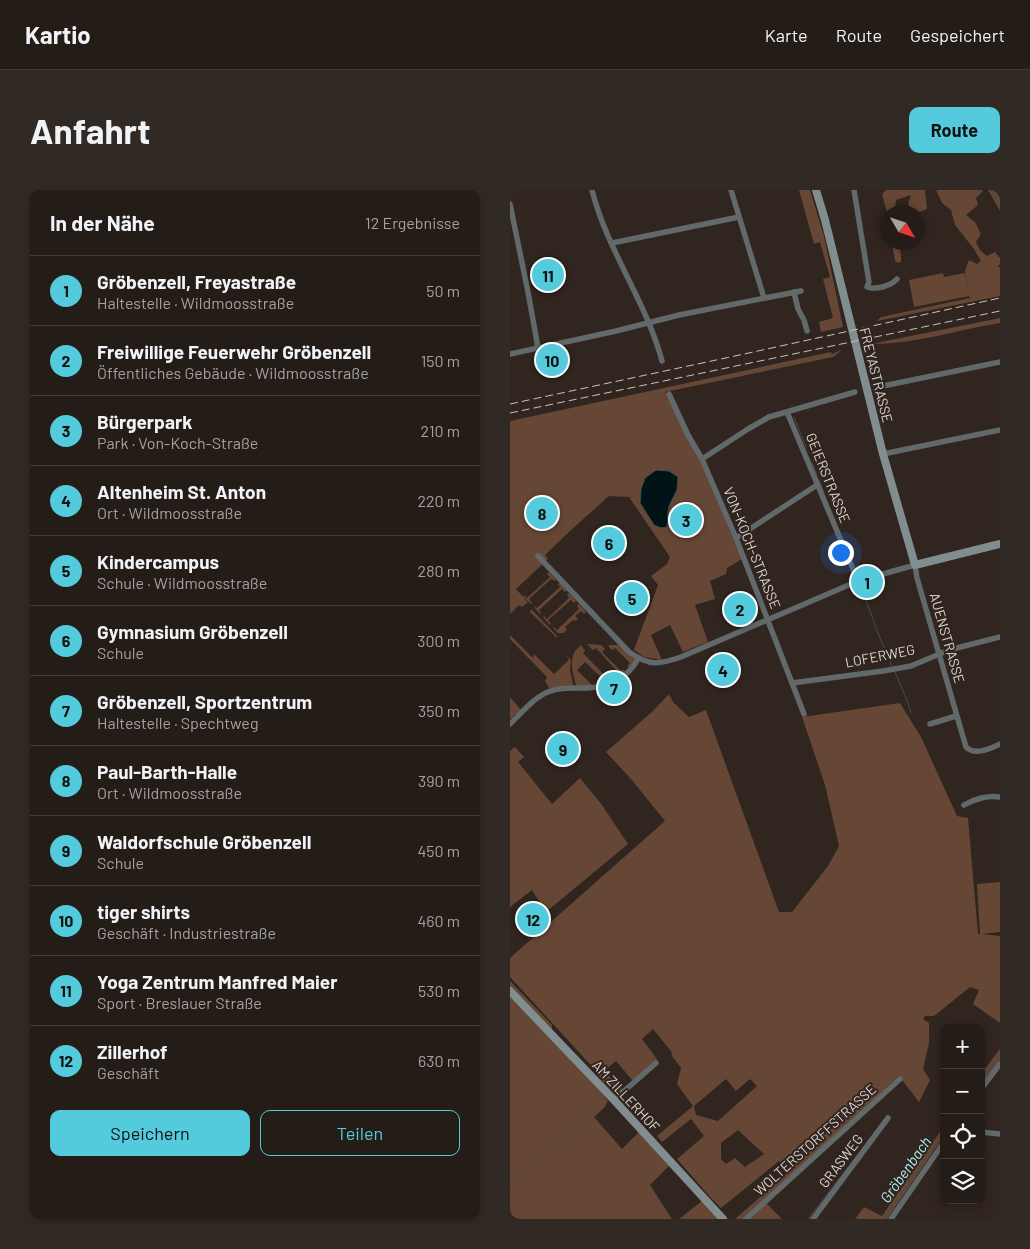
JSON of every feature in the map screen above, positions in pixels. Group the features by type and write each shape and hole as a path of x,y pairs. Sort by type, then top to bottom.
{"street":[{"path":"592,190 602,223 649,323 662,361"},
{"path":"730,190 764,298"},
{"name":"FREYASTRASSE","path":"816,190 883,454 915,565"},
{"path":"854,190 870,282 867,288 872,289 892,284 897,279"},
{"path":"510,204 538,348"},
{"path":"612,243 739,217"},
{"path":"510,354 678,315 801,291"},
{"path":"794,292 798,309 807,331"},
{"path":"878,387 1000,362"},
{"path":"702,459 769,417 855,392"},
{"name":"VON-KOCH-STRASSE","path":"669,394 688,435 702,459 736,538 804,714"},
{"name":"GEIERSTRASSE","path":"787,412 858,581"},
{"path":"883,454 1000,430"},
{"path":"736,538 817,485"},
{"path":"538,556 629,652 638,659 663,663 858,581 1000,544"},
{"name":"AUENSTRASSE","path":"915,565 938,655 966,747 970,751 976,752 1000,744"},
{"name":"LOFERWEG","path":"792,683 911,666 949,650 1000,637"},
{"path":"510,724 535,700 548,692 561,688 609,684 629,672 638,659"},
{"path":"930,724 956,716"},
{"path":"992,748 1000,737"},
{"path":"964,805 972,800 994,796 1000,798"},
{"name":"AM ZILLERHOF","path":"510,991 614,1100 723,1219"},
{"path":"614,1100 656,1063"},
{"path":"985,1084 1000,1064"},
{"name":"WOLTERSTORFFSTRASSE","path":"746,1219 900,1079"},
{"name":"GRASWEG","path":"813,1219 888,1118"},
{"path":"985,1132 1000,1134"},
{"path":"891,1219 940,1148"}],"shaded area":[{"path":"799,190 810,190 824,236 843,327 821,332 819,322 833,318 823,279 830,277 820,242 814,244"},
{"path":"886,190 926,190 927,209 925,210 925,205 909,205 911,195 896,200 896,205 885,205 882,194"},
{"path":"936,190 983,191 976,198 978,205 966,215 975,222 981,234 976,242 980,250 987,256 995,252 1000,257 1000,264 998,266 1000,268 1000,296 877,321 881,317 970,298 969,296 914,307 909,280 943,273 944,277 965,273 969,295 965,271 969,260 977,264 981,261 955,225 951,210 942,203"},
{"path":"988,190 995,190 1000,196 1000,211"},
{"path":"893,250 900,250 901,262 895,261"},
{"path":"1000,318 1000,323 936,336 904,342 871,344"},
{"path":"842,350 833,357 665,392 700,460 742,559 727,568 726,574 710,581 715,599 695,605 708,642 683,652 670,625 651,635 662,660 644,657 634,650 658,585 651,576 667,564 670,557 629,497 609,496 545,555 548,559 516,589 528,602 522,607 519,605 510,614 510,421 831,352 832,354"},
{"path":"656,470 669,471 678,477 677,490 669,506 667,527 661,528 654,525 640,503 641,489 645,478"},
{"path":"549,572 556,580 551,579 529,599 531,604 523,596 527,598 550,577 547,574"},
{"path":"560,582 567,590 565,592 562,589 539,610 540,614 534,606 537,608 560,587 558,584"},
{"path":"569,593 576,601 574,603 571,600 548,620 550,625 543,617 547,619 569,598 567,595"},
{"path":"579,604 586,612 584,614 581,611 575,616 578,619 573,620 565,627 567,630 563,633 558,633 553,628 557,630 579,609 577,606"},
{"path":"531,610 557,636 557,638 530,612"},
{"path":"510,635 533,658 534,654 554,674 569,660 567,656 571,660 570,669 573,685 549,688 545,681 547,677 510,639"},
{"path":"587,644 601,645 605,649 602,652 621,671 623,669 625,671 619,678 615,674 618,672 596,648 593,650"},
{"path":"581,645 585,651 583,653 608,679 611,677 612,681 603,684 600,682 603,679 585,662 577,670 593,686 576,685 572,659 575,651"},
{"path":"609,645 618,645 634,659 634,663 630,668 627,666 630,663 615,648 612,650"},
{"path":"669,694 673,702 689,717 706,710 779,912 792,912 828,866 839,846 825,785 802,717 900,703 921,737 957,816 968,818 978,934 980,934 977,884 1000,882 1000,932 982,934 1000,936 1000,1023 973,1004 979,990 970,987 934,1016 925,1016 923,1019 929,1023 929,1043 923,1069 930,1080 919,1102 899,1076 764,1201 782,1219 735,1219 789,1172 779,1161 721,1208 677,1159 704,1136 691,1119 662,1142 657,1136 693,1106 677,1084 681,1068 672,1056 671,1051 653,1029 642,1039 657,1059 633,1081 616,1061 604,1071 623,1090 617,1096 510,977 510,958 665,821 606,752 653,711","holes":["726,1079 736,1091 750,1079 757,1086 718,1121 696,1115 694,1106","738,1130 764,1154 745,1167 735,1158 726,1164 721,1159 721,1143"]},
{"path":"510,697 521,710 510,719"},
{"path":"515,747 524,757 518,762 552,804 580,778 602,805 628,844 546,912 532,890 510,907 510,751"},
{"path":"510,981 552,1025 550,1030 510,987"},
{"path":"510,995 608,1101 604,1108 594,1117 622,1149 639,1132 670,1165 650,1185 672,1219 510,1219"},
{"path":"1000,1049 1000,1060 985,1081 985,1069"},
{"path":"940,1132 940,1142 887,1219 855,1219 864,1207 882,1216"},
{"path":"702,1201 718,1219 679,1219"}],"waterway":[{"name":"Gröbenbach","path":"991,190 1000,206"},
{"path":"794,417 806,447"},
{"path":"812,463 817,475"},
{"path":"819,480 824,493"},
{"path":"861,587 892,666"},
{"path":"895,672 911,713"},
{"name":"Gröbenbach","path":"985,1075 1000,1054"},
{"path":"510,1184 598,1105"},
{"name":"Gröbenbach","path":"884,1219 940,1139"},
{"path":"808,1219 855,1158"}],"railway":[{"path":"510,404 1000,298"},
{"path":"510,413 1000,311"}],"place":[{"name":"Yoga Zentrum Manfred Maier","path":"548,275"},
{"name":"tiger shirts","path":"552,360"},
{"name":"Paul-Barth-Halle","path":"542,513"},
{"name":"Bürgerpark","path":"686,520"},
{"name":"Gymnasium Gröbenzell","path":"609,543"},
{"name":"Gröbenzell, Freyastraße","path":"867,582"},
{"name":"Kindercampus","path":"632,598"},
{"name":"Freiwillige Feuerwehr Gröbenzell","path":"740,609"},
{"name":"Altenheim St. Anton","path":"723,670"},
{"name":"Gröbenzell, Sportzentrum","path":"614,688"},
{"name":"Waldorfschule Gröbenzell","path":"563,749"},
{"name":"Zillerhof","path":"533,919"}]}
